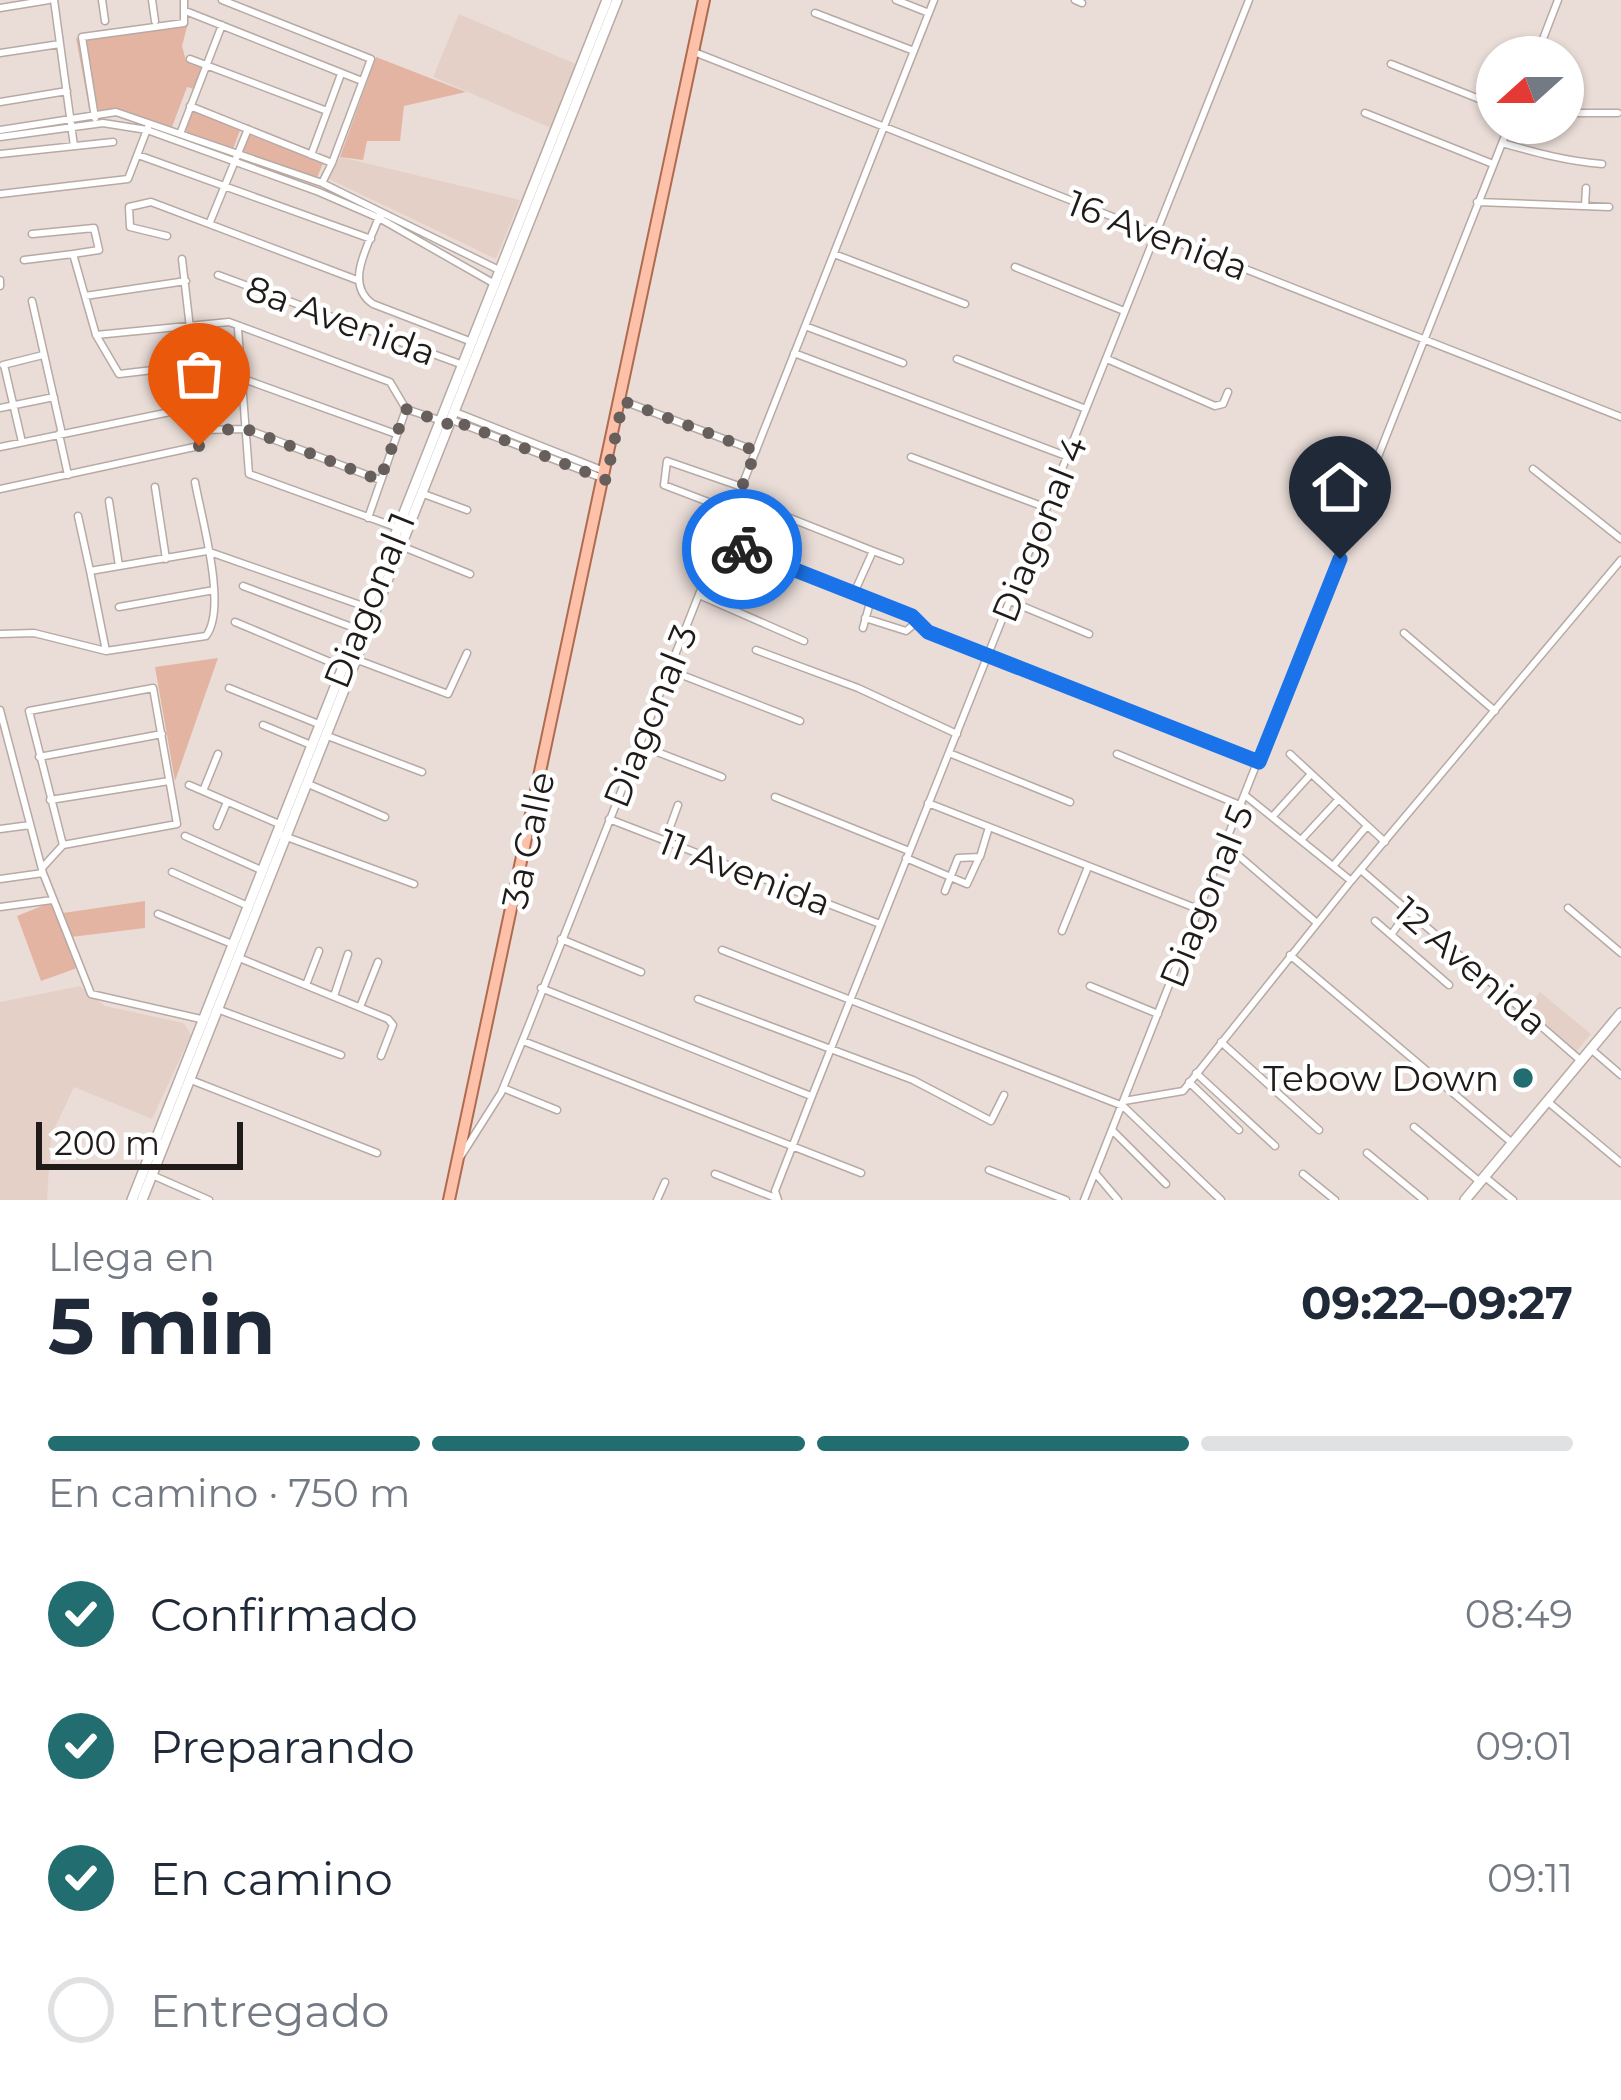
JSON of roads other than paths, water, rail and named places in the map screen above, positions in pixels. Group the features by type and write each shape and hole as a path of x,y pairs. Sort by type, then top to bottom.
{"main road":[{"name":"Diagonal 1","path":"132,1200 234,956 311,745 324,729 355,659 370,609 607,0"},
{"name":"Diagonal 1","path":"503,272 617,0"},
{"name":"3a Calle","path":"449,1200 623,401 704,0"},
{"name":"Diagonal 1","path":"246,923 261,870 306,783 342,667 400,546 472,342 498,286"},
{"name":"Diagonal 1","path":"208,1021 217,1009 234,956"},
{"path":"1466,1200 1620,1017"},
{"name":"Diagonal 1","path":"142,1200 185,1078"}],"street":[{"path":"0,8 52,0 74,146"},
{"path":"102,0 104,20"},
{"path":"152,0 155,21"},
{"path":"125,121 112,128 101,120 82,37 184,23 184,0"},
{"path":"222,0 371,59 320,188"},
{"path":"896,0 929,13"},
{"name":"Diagonal 3","path":"459,1158 503,1088 523,1041 934,0"},
{"name":"Diagonal 4","path":"776,1197 812,1096 1249,0"},
{"path":"1544,36 1558,0"},
{"path":"188,12 362,81"},
{"path":"815,13 914,51"},
{"path":"177,138 222,25"},
{"path":"0,53 60,44"},
{"name":"16 Avenida","path":"694,52 1621,417"},
{"path":"190,58 327,111"},
{"path":"1391,64 1476,98"},
{"path":"310,154 341,73"},
{"path":"0,101 67,91"},
{"path":"190,106 332,163"},
{"path":"0,134 101,120 116,112 125,121 320,188 503,272"},
{"path":"1365,113 1492,164"},
{"path":"1584,113 1618,113"},
{"path":"0,194 128,179 148,127"},
{"path":"210,222 248,129"},
{"path":"0,154 113,142"},
{"name":"Diagonal 5","path":"1084,1200 1501,144"},
{"path":"1511,144 1546,152 1558,160 1603,164"},
{"path":"137,155 371,239"},
{"path":"1585,206 1586,188"},
{"path":"167,236 130,227 129,207 151,202 210,222 357,280 373,304 472,342"},
{"path":"1478,202 1609,207"},
{"path":"357,280 380,215"},
{"path":"380,215 498,286"},
{"path":"24,260 99,250 94,228 32,234"},
{"path":"73,254 96,335 119,374 195,365"},
{"path":"833,254 965,304"},
{"path":"463,265 466,255"},
{"path":"0,489 196,449 200,406 182,259"},
{"path":"1015,267 1124,311"},
{"name":"8a Avenida","path":"218,275 464,364"},
{"path":"86,296 186,280"},
{"path":"32,301 68,475"},
{"path":"96,335 229,322 390,382 406,409 447,417 607,476"},
{"path":"805,326 903,363"},
{"path":"238,329 252,477 402,530"},
{"path":"794,353 1068,457"},
{"path":"22,442 2,366 44,355"},
{"path":"957,358 1086,409"},
{"path":"1106,358 1215,406 1223,404 1228,392"},
{"path":"196,381 241,378 396,434"},
{"path":"0,408 53,397"},
{"path":"623,401 756,451"},
{"path":"0,447 200,406"},
{"path":"368,518 406,409"},
{"path":"201,430 246,429 380,480"},
{"path":"911,457 1047,508"},
{"path":"732,512 664,484 668,459 742,487"},
{"path":"1533,469 1621,539"},
{"path":"0,634 34,633 106,651 206,636 212,628 214,590 195,482"},
{"path":"155,487 166,559"},
{"path":"421,493 466,510"},
{"path":"737,497 899,561"},
{"path":"109,501 119,566"},
{"path":"78,516 106,651"},
{"path":"721,540 871,599 918,621 928,632 1259,762"},
{"path":"400,546 470,574"},
{"path":"89,572 207,551 370,609"},
{"path":"854,593 873,551"},
{"path":"1124,1103 1181,1093 1351,881 1621,560"},
{"path":"210,565 237,561"},
{"path":"243,586 357,629"},
{"path":"119,607 214,590"},
{"path":"699,595 804,640"},
{"path":"862,628 871,599"},
{"path":"1010,601 1089,634"},
{"path":"865,618 906,632 918,621"},
{"path":"235,622 342,667"},
{"path":"1404,633 1495,711"},
{"path":"756,650 858,688 957,734"},
{"path":"355,659 448,694 466,653"},
{"path":"669,670 800,721"},
{"path":"0,879 42,870 63,845 177,824 154,688 29,711 63,845"},
{"path":"229,688 422,772"},
{"path":"0,710 42,870 94,997 208,1021"},
{"path":"263,725 311,745"},
{"path":"39,757 162,734"},
{"path":"639,745 722,777"},
{"path":"949,753 1070,802"},
{"path":"202,791 218,754"},
{"path":"1117,754 1242,806"},
{"path":"1290,754 1385,842"},
{"path":"1273,816 1311,775"},
{"path":"50,800 169,781"},
{"path":"306,783 385,817"},
{"path":"189,785 282,831 414,884"},
{"path":"1246,796 1351,881"},
{"path":"775,797 969,884 989,827"},
{"path":"1301,840 1338,800"},
{"path":"217,826 227,802"},
{"path":"928,803 1198,909"},
{"path":"665,841 678,805"},
{"name":"11 Avenida","path":"609,819 881,924"},
{"path":"0,830 31,825"},
{"path":"1333,866 1367,826"},
{"path":"185,836 261,870"},
{"path":"1225,844 1317,923"},
{"path":"945,890 958,858 978,860"},
{"path":"1062,931 1088,866"},
{"name":"12 Avenida","path":"1361,870 1581,1062"},
{"path":"172,872 248,906"},
{"path":"0,907 52,900"},
{"path":"1568,908 1621,953"},
{"path":"1390,935 1408,911"},
{"path":"158,914 234,956 392,1022 381,1056"},
{"path":"1375,921 1449,985"},
{"path":"561,939 641,972"},
{"path":"306,985 319,950"},
{"path":"722,950 1124,1103 1221,1200"},
{"path":"334,997 349,954"},
{"path":"1291,955 1511,1142"},
{"path":"360,1007 378,962"},
{"path":"1090,986 1158,1014"},
{"path":"541,988 812,1096"},
{"path":"698,999 913,1080 993,1121 1004,1095"},
{"path":"217,1009 341,1055"},
{"path":"523,1041 860,1173"},
{"path":"1221,1042 1319,1130"},
{"path":"1591,1050 1621,1075"},
{"path":"1196,1073 1275,1146"},
{"path":"185,1078 377,1154"},
{"path":"1190,1082 1239,1130"},
{"path":"503,1088 557,1110"},
{"path":"1547,1101 1621,1163"},
{"path":"1414,1127 1513,1200"},
{"path":"1113,1131 1166,1184"},
{"path":"1366,1153 1424,1200"},
{"path":"988,1170 1066,1200"},
{"path":"716,1174 776,1197"},
{"path":"1096,1174 1118,1200"},
{"path":"1303,1174 1335,1200"},
{"path":"152,1175 191,1197 209,1200"},
{"path":"656,1200 665,1182"}],"place":[{"name":"Tebow Down","path":"1523,1078"}]}
